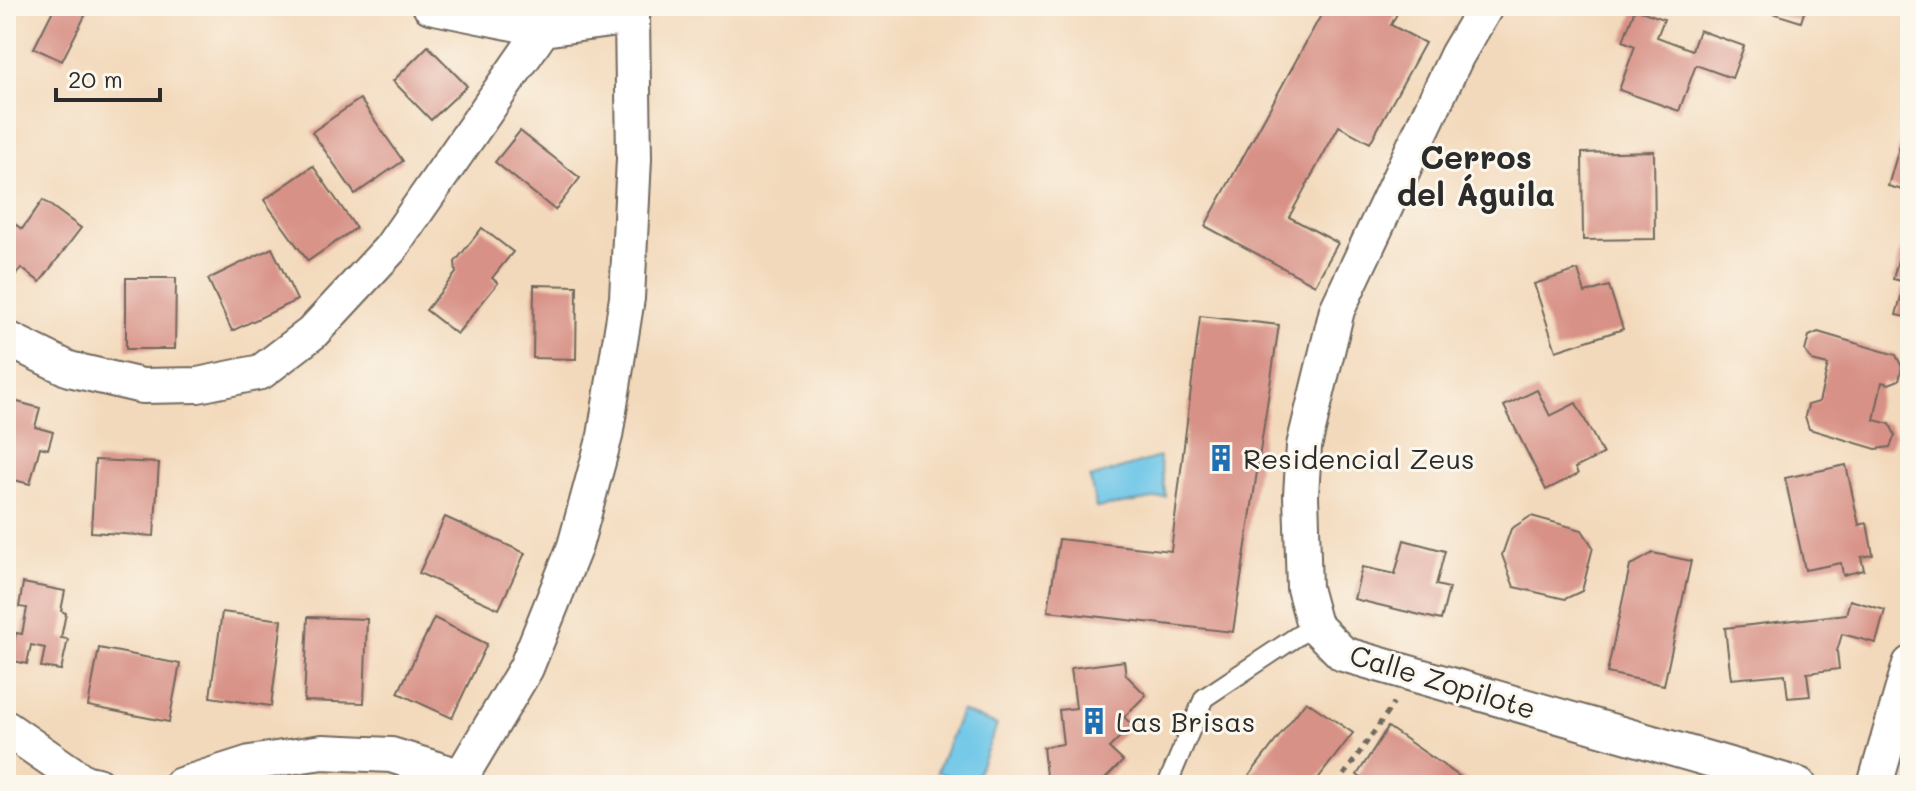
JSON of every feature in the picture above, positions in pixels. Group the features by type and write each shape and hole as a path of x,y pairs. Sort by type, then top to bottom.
{"street":[{"path":"181,785 250,763 322,752 391,755 459,781 526,668 575,546 605,436 627,298 634,159 633,12 543,29 430,6"},
{"path":"1314,625 1304,588 1301,495 1304,446 1337,310 1457,55 1486,6"},
{"path":"6,338 69,369 142,386 198,385 261,372 312,333 390,249 543,29"},
{"name":"Calle Zopilote","path":"1314,625 1343,654 1799,785"},
{"path":"1875,785 1910,664"},
{"path":"6,728 84,782 97,785"}],"lane":[{"path":"1167,785 1204,698 1314,625"}],"path":[{"path":"1337,785 1400,696"}],"water":[{"path":"1159,457 1166,497 1096,508 1090,478"},
{"path":"961,711 997,725 973,785 937,772"}],"building":[{"path":"55,6 90,6 62,61 34,48"},
{"path":"1326,6 1401,6 1391,25 1425,43 1370,143 1339,126 1289,217 1338,243 1315,285 1205,226"},
{"path":"1750,6 1806,6 1801,22"},
{"path":"1635,9 1664,19 1657,37 1692,50 1699,30 1744,46 1732,78 1696,65 1679,111 1619,90 1635,46 1623,41"},
{"path":"428,46 467,86 431,120 393,81"},
{"path":"360,99 403,161 355,194 312,132"},
{"path":"1910,114 1910,192 1888,186"},
{"path":"520,131 580,178 555,210 495,162"},
{"path":"1654,151 1655,239 1583,240 1582,153"},
{"path":"313,166 356,228 308,261 264,200"},
{"path":"43,200 81,228 40,282 21,268 11,281 6,277 6,218 22,229"},
{"path":"1907,227 1910,228 1910,318 1896,315 1905,282 1893,279"},
{"path":"482,228 513,252 492,278 498,283 457,334 426,310 456,273 455,262"},
{"path":"272,248 297,300 232,331 208,279"},
{"path":"1578,270 1585,293 1609,286 1623,329 1556,351 1534,284"},
{"path":"126,278 176,278 175,349 126,349"},
{"path":"534,285 577,286 576,359 533,358"},
{"name":"Residencial Zeus","path":"1200,316 1279,325 1233,632 1048,611 1059,539 1171,551"},
{"path":"1818,332 1896,355 1902,367 1899,380 1889,384 1882,382 1874,420 1890,424 1895,435 1890,447 1876,449 1809,429 1805,416 1808,405 1819,402 1828,365 1812,361 1805,351 1809,336"},
{"path":"1537,390 1550,416 1576,403 1603,454 1575,468 1578,474 1546,490 1504,406"},
{"path":"10,400 40,408 35,427 53,432 48,449 40,447 30,484 6,478 6,416"},
{"path":"95,460 159,463 154,536 91,532"},
{"path":"1846,465 1859,525 1867,523 1873,555 1861,557 1864,570 1843,575 1841,563 1805,570 1785,478"},
{"path":"1531,516 1582,530 1593,547 1582,591 1565,599 1514,587 1502,555 1511,529"},
{"path":"445,517 525,553 499,609 419,573"},
{"path":"1404,540 1445,551 1436,585 1449,588 1441,620 1354,599 1362,567 1395,574"},
{"path":"1653,553 1691,561 1664,685 1607,673 1630,566"},
{"path":"23,583 65,591 61,611 66,613 61,638 68,639 61,670 41,667 45,648 31,645 27,664 10,660 16,633 22,634 27,608 19,607"},
{"path":"1850,600 1885,610 1876,643 1842,634 1837,651 1839,669 1807,673 1810,696 1788,698 1785,674 1731,679 1725,628 1846,614"},
{"path":"222,612 282,620 271,706 210,697"},
{"path":"308,617 367,619 364,703 304,701"},
{"path":"434,618 487,644 452,718 398,693"},
{"path":"99,648 180,664 169,722 88,706"},
{"name":"Las Brisas","path":"1124,661 1126,675 1146,695 1124,717 1132,725 1109,748 1123,761 1099,785 1034,785 1033,778 1046,776 1043,747 1063,744 1059,710 1076,708 1071,668"},
{"path":"1306,701 1353,733 1313,785 1242,785"},
{"path":"1388,727 1472,785 1372,785 1357,775"}],"place":[{"name":"Residencial Zeus","path":"1221,458"},
{"name":"Las Brisas","path":"1094,721"}],"district":[{"name":"Cerros del Águila","path":"1476,174"}]}
